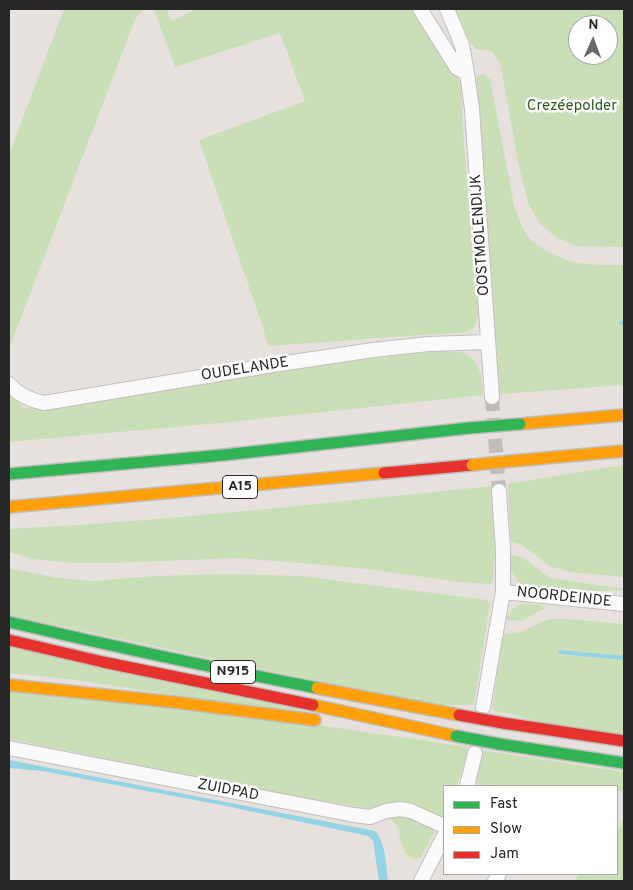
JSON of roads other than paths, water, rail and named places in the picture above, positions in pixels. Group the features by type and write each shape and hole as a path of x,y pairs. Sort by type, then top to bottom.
{"main road":[{"name":"A15","path":"9,474 224,456 469,428 624,415"},
{"name":"A15","path":"9,507 624,451"},
{"name":"N915","path":"9,622 219,669 503,723 624,741"},
{"name":"N915","path":"9,640 126,668 456,736 624,763"},
{"path":"9,685 173,702 330,722"},
{"name":"N915","path":"349,724 456,736"}],"street":[{"path":"420,9 457,68 467,73"},
{"name":"OOSTMOLENDIJK","path":"447,9 462,44 473,118 492,397"},
{"name":"OUDELANDE","path":"9,384 30,400 44,403 373,350 429,344 488,342"},
{"path":"483,707 503,592 503,550 499,491"},
{"name":"NOORDEINDE","path":"503,592 624,604"},
{"name":"ZUIDPAD","path":"9,748 354,815 370,817 386,811 411,811 443,826"},
{"path":"467,785 475,753"},
{"path":"421,881 443,838"}],"water":[{"path":"9,760 375,831 383,848 388,881 379,881 373,840 368,836 221,805 42,771 9,768"}],"waterway":[{"path":"560,652 624,658"}],"tunnel":[{"path":"492,397 499,491"}],"park label":[{"name":"Crezéepolder","path":"572,107"}]}
